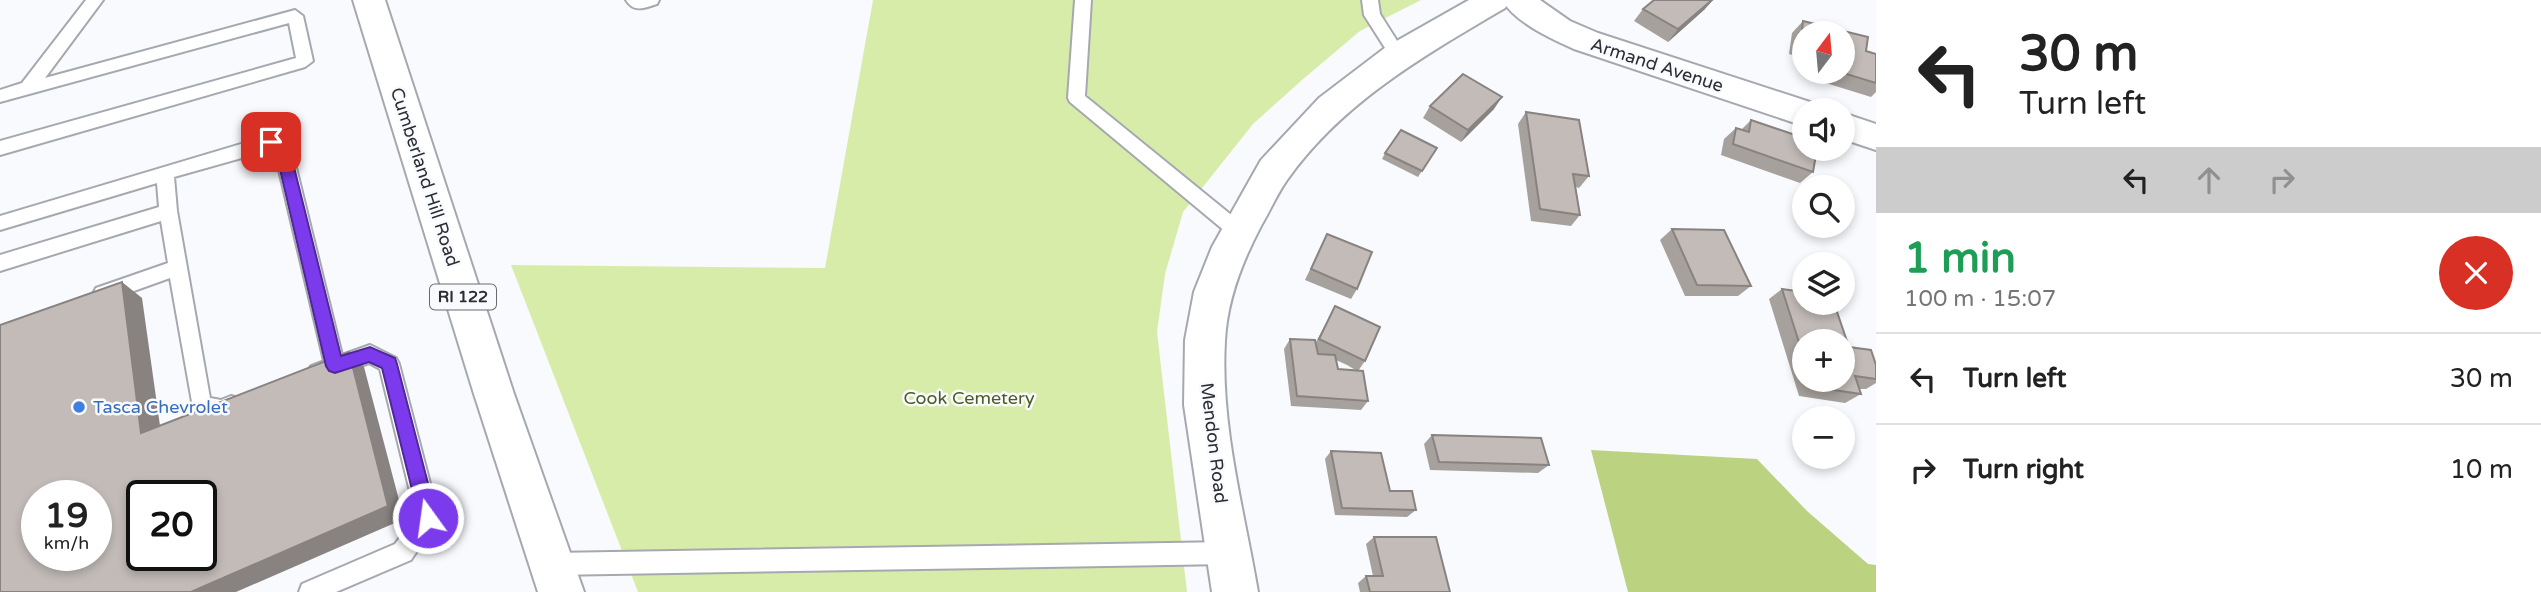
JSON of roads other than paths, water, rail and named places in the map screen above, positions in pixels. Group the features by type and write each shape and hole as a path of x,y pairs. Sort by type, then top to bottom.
{"main road":[{"name":"Cumberland Hill Road","path":"369,0 494,394 556,578"},
{"name":"Mendon Road","path":"1235,592 1205,405 1205,340 1213,292 1239,232 1274,170 1301,137 1331,107 1398,55 1494,0"},
{"name":"Armand Avenue","path":"1518,0 1559,29 1586,41 1792,109"},
{"path":"1855,130 1876,137"}],"lane":[{"path":"26,90 95,0"},
{"path":"634,0 638,4 650,0"},
{"path":"1083,0 1076,98 1239,232"},
{"path":"1370,0 1372,15 1398,55"},
{"path":"0,96 295,16 305,61 0,148"},
{"path":"0,88 26,90"},
{"path":"0,223 271,142 281,143 335,366"},
{"path":"165,173 168,211 201,406 220,409 246,399"},
{"path":"0,263 168,211"},
{"path":"89,299 178,267"},
{"path":"297,380 370,354 389,364 428,518 403,552 310,592"},
{"path":"556,578 1229,553"}],"place":[{"name":"Tasca Chevrolet","path":"79,407"}],"park label":[{"name":"Cook Cemetery","path":"969,398"}]}
